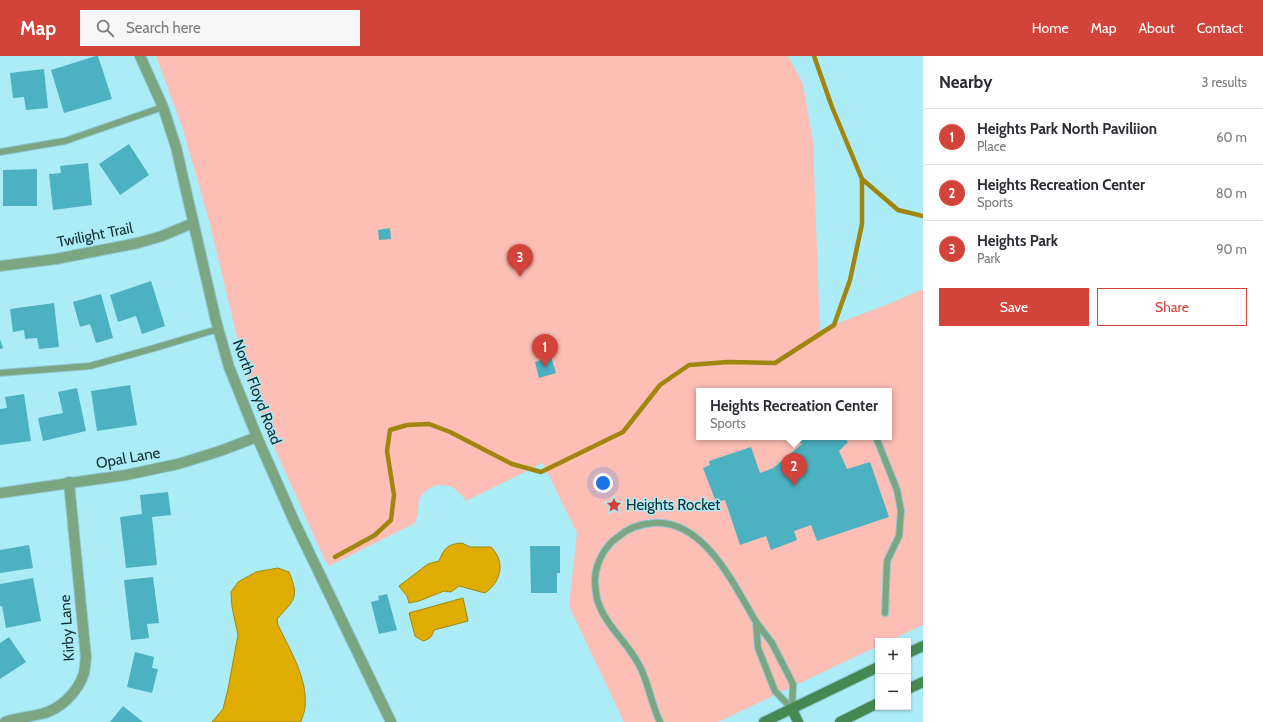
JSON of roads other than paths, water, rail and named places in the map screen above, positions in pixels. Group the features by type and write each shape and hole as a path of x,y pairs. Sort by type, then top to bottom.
{"main road":[{"path":"911,652 923,646"},
{"path":"764,722 875,668"},
{"path":"911,688 923,682"},
{"path":"840,722 875,704"},
{"path":"792,709 798,722"}],"street":[{"name":"North Floyd Road","path":"140,56 163,107 176,147 218,329 229,367 256,437 294,521 391,722"},
{"name":"Twilight Trail","path":"0,266 56,259 138,243 162,236 193,224"},
{"name":"Opal Lane","path":"0,493 126,475 178,464 220,451 256,437"},
{"name":"Kirby Lane","path":"4,722 17,718 42,714 62,704 78,686 84,673 86,658 69,482"}],"lane":[{"path":"0,152 65,141 163,107"},
{"path":"0,373 90,366 158,348 218,329"},
{"path":"877,440 897,490 901,511 900,536 887,561 885,613"},
{"path":"660,722 640,667 631,650 607,619 598,602 595,582 598,562 608,545 623,532 642,524 662,522 681,527 698,538 713,553 756,622 772,643 793,684 792,709"},
{"path":"756,622 760,656 775,692 792,709"}],"waterway":[{"path":"814,56 832,107 862,179 898,210 923,216"},
{"path":"335,557 375,535 391,520 394,495 387,451 390,430 407,425 429,424 450,432 512,464 541,472 623,432 660,385 689,365 728,362 775,363 834,325 850,280 862,224 862,179"}],"place":[{"name":"Heights Park","path":"520,277"},
{"name":"Heights Park North Paviliion","path":"545,367"},
{"name":"Heights Recreation Center","path":"794,486"},
{"name":"Heights Rocket","path":"614,505"}]}
